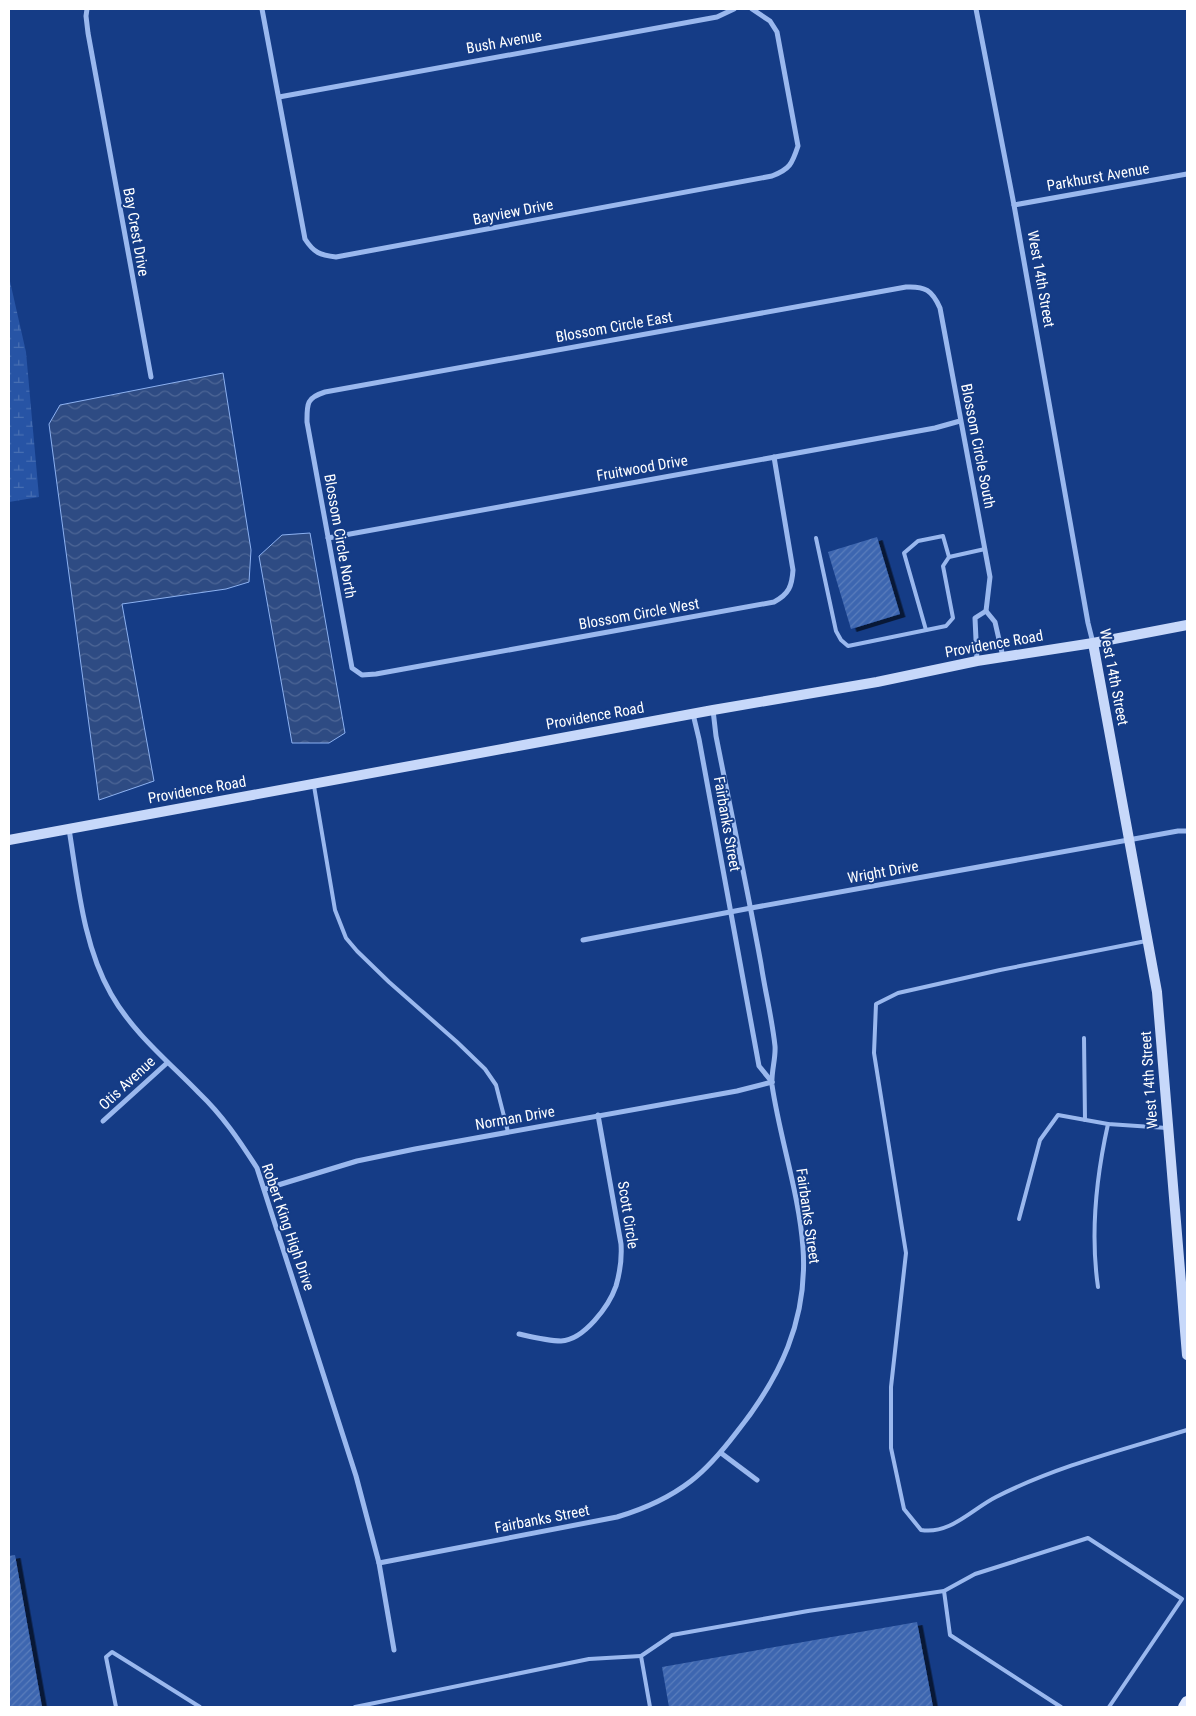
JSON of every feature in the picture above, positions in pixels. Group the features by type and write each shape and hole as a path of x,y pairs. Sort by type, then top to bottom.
{"main road":[{"path":"1184,1707 1187,1702"}],"street":[{"name":"Bay Crest Drive","path":"87,9 88,33 150,378"},
{"name":"Bayview Drive","path":"262,9 305,239 312,249 323,256 336,257 772,176 786,170 793,160 798,146 778,32 770,21 752,9"},
{"name":"Bush Avenue","path":"279,97 717,17 734,9"},
{"name":"West 14th Street","path":"976,9 1014,205 1086,614 1093,643 1157,992 1167,1128 1180,1239 1187,1355"},
{"name":"Parkhurst Avenue","path":"1014,205 1187,174"},
{"name":"Blossom Circle East","path":"308,402 313,396 325,392 906,287 917,286 928,291"},
{"name":"Blossom Circle South","path":"928,291 935,296 940,308 990,576 986,611 975,618 977,661"},
{"name":"Blossom Circle North","path":"308,402 307,422 352,668 355,672"},
{"name":"Fruitwood Drive","path":"328,538 935,428 960,421"},
{"name":"Blossom Circle West","path":"355,672 362,675 376,674 774,602 784,597 792,586 793,570 774,457"},
{"path":"986,611 995,622 1004,657"},
{"name":"Providence Road","path":"9,840 712,710 877,682 977,661 1187,626"},
{"name":"Fairbanks Street","path":"379,1563 617,1517 647,1507 691,1481 721,1453 750,1416 775,1377 790,1344 800,1308 804,1277 800,1220 772,1082 775,1048 751,908 712,710"},
{"name":"Fairbanks Street","path":"693,714 700,739 759,1066 772,1082"},
{"name":"Robert King High Drive","path":"69,829 84,915 97,963 111,994 127,1016 167,1062 199,1092 229,1125 257,1168 356,1476 379,1563 394,1650"},
{"name":"Wright Drive","path":"583,940 1178,831 1187,832"},
{"name":"Otis Avenue","path":"104,1121 167,1062"},
{"name":"Norman Drive","path":"265,1189 357,1161 415,1148 737,1091 772,1082"},
{"name":"Scott Circle","path":"519,1334 562,1341 574,1338 588,1327 603,1309 616,1286 622,1259 621,1244 598,1115"},
{"path":"721,1453 758,1480"}],"lane":[{"path":"926,630 904,553 918,541 943,536 949,557"},
{"path":"816,538 836,630 841,640 848,646 946,626 953,618 943,566 949,557 985,549"},
{"path":"313,784 335,910 346,938 363,957 484,1069 496,1085 508,1132"},
{"path":"1148,940 898,993 876,1004 874,1054 906,1253 891,1387 891,1448 904,1509 921,1530 932,1532 966,1518 985,1503 1020,1485 1082,1461 1187,1430"},
{"path":"1084,1038 1085,1120"},
{"path":"1019,1219 1040,1140 1058,1115 1108,1124 1167,1128"},
{"path":"1098,1287 1094,1240 1095,1199 1100,1158 1108,1124"},
{"path":"355,1707 589,1659 641,1656 672,1635 808,1611 944,1591 975,1574 1088,1538 1182,1599 1109,1707"},
{"path":"944,1591 950,1636 1061,1707"},
{"path":"116,1707 106,1657 112,1652 200,1707"},
{"path":"641,1656 650,1707"}],"green space":[{"path":"9,277 26,352 39,497 9,502"}],"water":[{"path":"223,373 251,550 249,582 226,589 122,604 154,781 99,800 49,424 60,405"},
{"path":"310,533 345,733 329,743 292,743 259,556 282,535"}],"building":[{"path":"877,537 900,614 851,629 828,552"},
{"path":"15,1555 42,1707 9,1707 9,1556"},
{"path":"917,1622 933,1707 669,1707 662,1667"}]}
